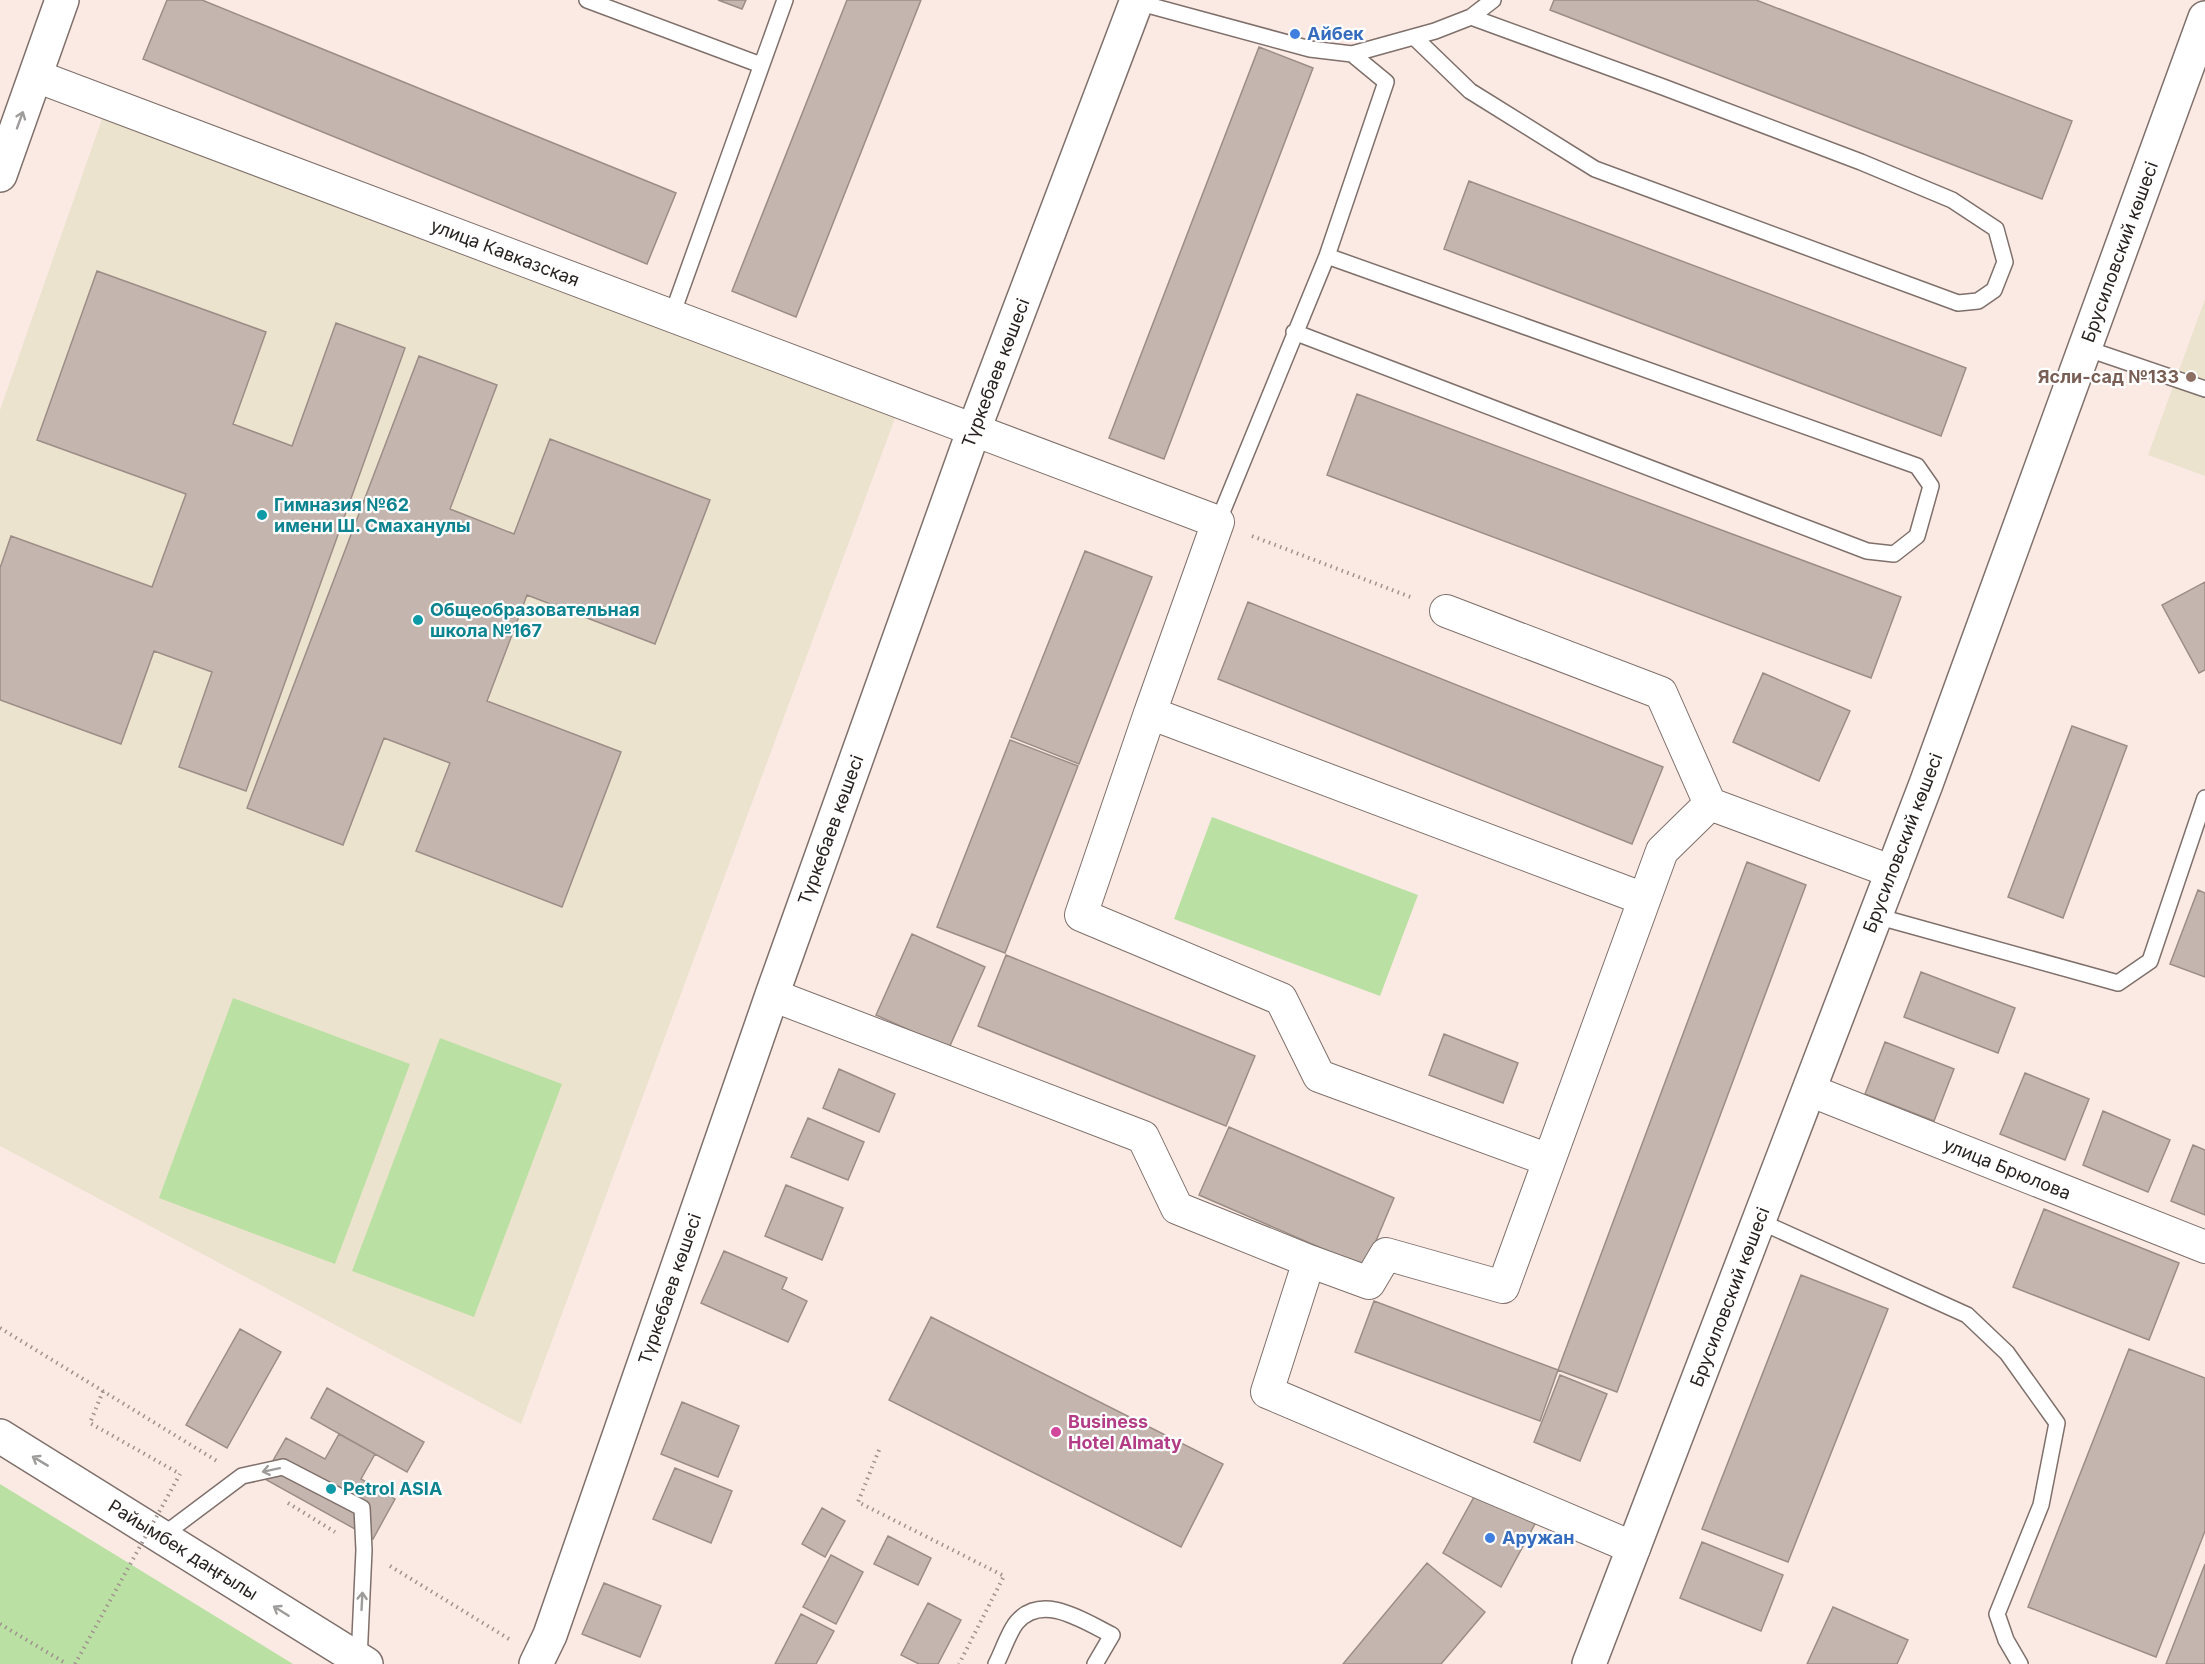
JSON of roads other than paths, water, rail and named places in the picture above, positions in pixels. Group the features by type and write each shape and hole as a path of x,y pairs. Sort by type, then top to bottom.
{"street":[{"path":"0,175 62,0"},
{"name":"Түркебаев көшесі","path":"536,1664 550,1635 772,995 973,432 1135,1"},
{"name":"Брусиловский көшесі","path":"1589,1664 1893,872 2205,18"},
{"name":"улица Кавказская","path":"36,76 672,315 973,432 1218,522"},
{"path":"1218,522 1081,915 1281,999 1319,1076 1549,1160"},
{"path":"1446,611 1661,693 1710,804 1893,872"},
{"path":"1150,713 1644,899"},
{"path":"772,995 1143,1137 1177,1208 1309,1261 1369,1283 1386,1254 1503,1287 1662,851 1710,804"},
{"name":"улица Брюлова","path":"1809,1090 2205,1247"},
{"path":"1309,1261 1267,1392 1634,1548"},
{"name":"Райымбек даңғылы","path":"0,1436 362,1662"}],"lane":[{"path":"587,0 761,65"},
{"path":"672,315 785,0"},
{"path":"1135,1 1310,49 1352,54 1414,37 1471,17 1493,0"},
{"path":"1414,37 1470,91 1595,169 1958,303 1978,302 1994,290 2005,262 1996,229 1952,200 1674,91 1471,17"},
{"path":"1218,522 1327,256 1386,82 1352,54"},
{"path":"1294,332 1867,551 1894,554 1917,536 1931,486 1917,466 1327,256"},
{"path":"2085,348 2205,389"},
{"path":"1876,916 2118,983 2150,961 2200,832 2205,798"},
{"path":"1759,1221 1967,1315 2007,1353 2056,1423 2041,1505 1997,1614 2006,1640 2020,1664"},
{"path":"162,1536 242,1476 283,1467 362,1508 364,1550 362,1662"},
{"path":"996,1664 1017,1622 1037,1609 1064,1611 1112,1635 1095,1664"}],"place":[{"name":"Айбек","path":"1295,34"},
{"name":"Ясли-сад №133","path":"2191,377"},
{"name":"Гимназия №62 имени Ш. Смаханулы","path":"262,515"},
{"name":"Общеобразовательная школа №167","path":"418,620"},
{"name":"Business Hotel Almaty","path":"1056,1432"},
{"name":"Petrol ASIA","path":"331,1489"},
{"name":"Аружан","path":"1490,1538"}]}
